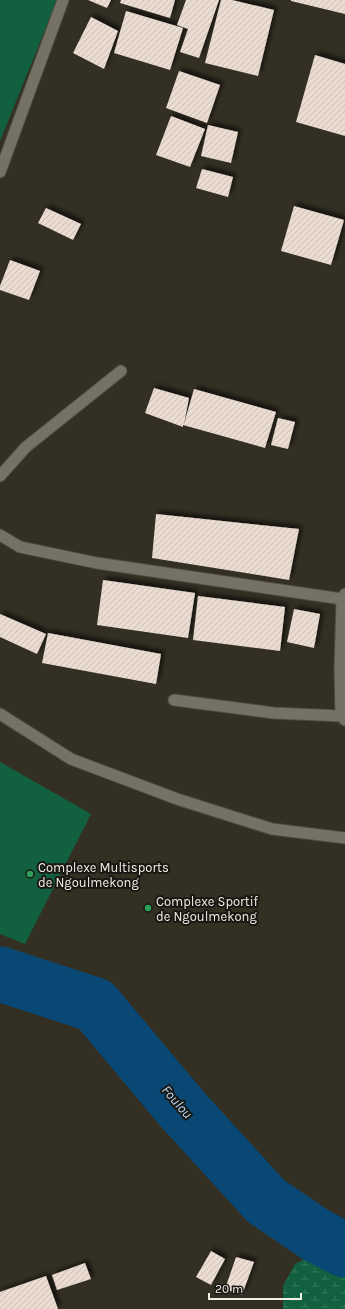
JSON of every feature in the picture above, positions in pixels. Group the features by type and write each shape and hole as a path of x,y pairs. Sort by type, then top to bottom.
{"street":[{"path":"0,172 63,0"},
{"path":"0,476 26,447 120,371"},
{"path":"0,535 20,547 96,563 344,596 340,669 343,718 274,713 174,700"},
{"path":"0,714 71,760 272,830 345,838"}],"green space":[{"path":"0,0 57,0 0,141"},
{"name":"Complexe Multisports de Ngoulmekong","path":"0,762 91,814 25,944 0,934"},
{"path":"345,1248 345,1309 283,1309 283,1286 295,1264 317,1252"}],"building":[{"path":"88,0 111,0 107,8"},
{"path":"121,0 175,0 170,18 120,3"},
{"path":"186,0 219,0 199,58 180,52 188,29 177,25"},
{"path":"221,0 232,0 274,10 258,76 205,63"},
{"path":"345,0 345,14 291,1"},
{"path":"126,11 183,28 170,70 114,53"},
{"path":"91,17 118,31 104,69 73,53"},
{"path":"315,55 345,64 345,136 296,122"},
{"path":"179,71 220,85 207,123 166,108"},
{"path":"171,116 205,129 190,167 156,155"},
{"path":"208,125 238,132 231,163 201,156"},
{"path":"202,169 233,177 228,197 196,188"},
{"path":"294,206 344,220 331,265 281,251"},
{"path":"46,208 81,224 73,240 38,223"},
{"path":"10,260 40,271 29,300 0,290 0,286"},
{"path":"154,388 189,398 184,424 194,389 276,412 265,448 183,425 183,427 145,413"},
{"path":"278,418 295,422 288,449 271,445"},
{"path":"156,514 299,529 289,580 152,558"},
{"path":"103,580 195,593 188,638 97,625"},
{"path":"198,596 285,607 280,651 193,640"},
{"path":"294,609 320,614 314,648 287,642"},
{"path":"0,614 46,634 37,654 0,637"},
{"path":"48,633 161,654 156,684 42,663"},
{"path":"211,1251 225,1259 211,1285 196,1277"},
{"path":"236,1257 254,1262 242,1295 225,1289"},
{"path":"85,1263 91,1279 57,1290 52,1275"},
{"path":"46,1276 58,1309 0,1309 0,1292"}],"waterway":[{"name":"Foulou","path":"0,974 95,1005 183,1110 266,1201 316,1235 345,1250"}],"place":[{"name":"Complexe Multisports de Ngoulmekong","path":"30,874"},
{"name":"Complexe Sportif de Ngoulmekong","path":"148,908"}]}
